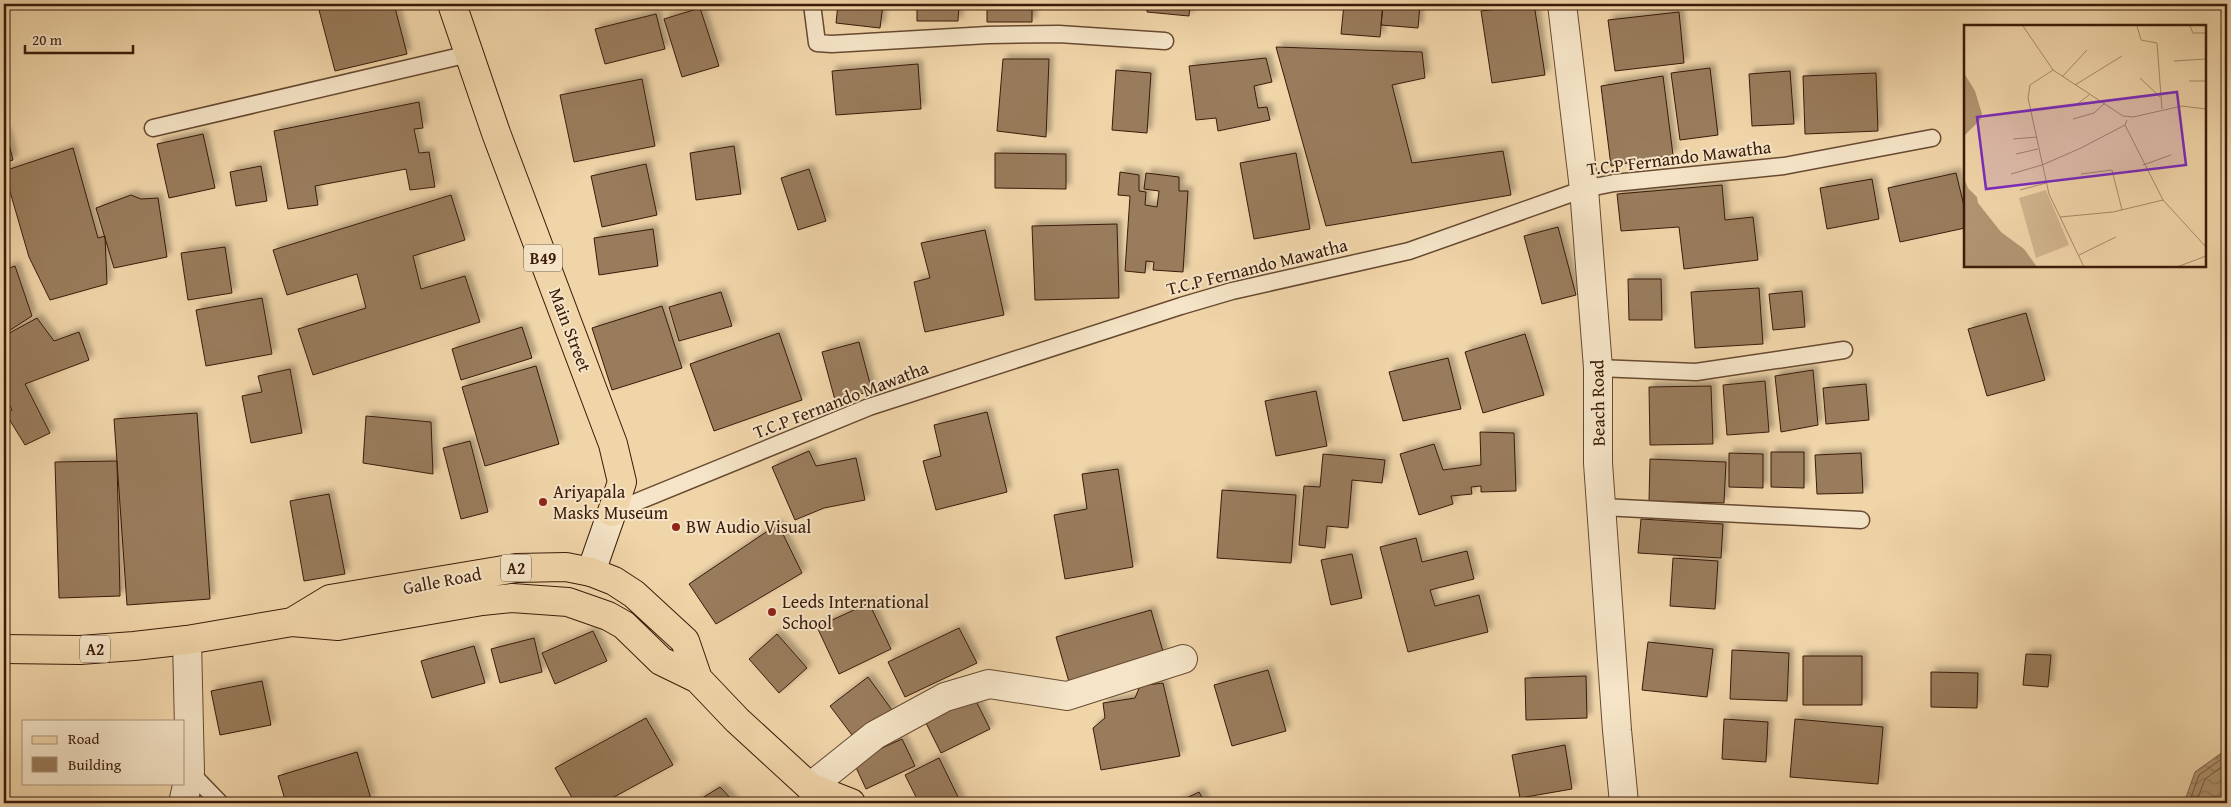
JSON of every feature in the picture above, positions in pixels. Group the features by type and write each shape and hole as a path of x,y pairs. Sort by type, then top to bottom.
{"main road":[{"name":"Main Street","path":"452,4 496,133 613,444 622,482 612,512"},
{"name":"Galle Road","path":"292,622 330,599 376,593 474,574 540,566 566,567 591,572 614,581 634,594 684,641 698,679"},
{"name":"Galle Road","path":"4,650 80,650 187,640 292,622 338,626 482,601 542,598 568,602 608,616 624,625 660,661 698,679 737,720 810,787 851,803"}],"street":[{"name":"Beach Road","path":"1562,4 1584,189 1598,368 1598,462 1616,730 1624,803"},
{"name":"Main Street","path":"591,572 612,512"},
{"path":"183,803 190,772 187,640"},
{"path":"810,787 875,736 944,697 988,684 1067,696 1183,659"}],"lane":[{"path":"812,4 817,43 832,44 988,35 1041,34 1165,40"},
{"path":"153,128 469,54"},
{"name":"T.C.P Fernando Mawatha","path":"612,512 868,407 1232,291 1408,251 1584,189 1614,183 1784,166 1932,138"},
{"path":"1598,368 1696,372 1844,350"},
{"path":"1602,507 1861,520"},
{"path":"190,772 220,803"}],"water":[{"path":"2227,749 2227,803 2184,803 2195,772"}],"building":[{"path":"343,4 394,4 407,54 335,71 319,10"},
{"path":"546,4 570,4 548,10"},
{"path":"838,4 883,4 880,28 836,23"},
{"path":"917,4 959,4 958,21 917,21"},
{"path":"987,4 1032,4 1032,22 987,22"},
{"path":"1148,4 1190,4 1189,16 1147,12"},
{"path":"1304,4 1340,4 1340,8 1304,7"},
{"path":"1344,4 1383,4 1380,37 1341,34"},
{"path":"1383,4 1420,4 1418,28 1381,25"},
{"path":"1534,4 1545,75 1492,83 1481,11"},
{"path":"700,8 719,66 682,77 664,19"},
{"path":"1679,12 1684,63 1615,71 1608,20"},
{"path":"656,14 665,49 605,64 595,29"},
{"path":"1276,47 1422,52 1425,78 1392,85 1412,163 1503,151 1511,195 1326,226"},
{"path":"1266,58 1272,82 1254,86 1258,108 1267,107 1270,120 1218,131 1216,118 1196,120 1189,66"},
{"path":"1003,59 1049,59 1046,137 997,131"},
{"path":"918,64 921,109 836,115 832,71"},
{"path":"1710,68 1718,135 1680,140 1671,73"},
{"path":"1116,70 1151,73 1147,133 1112,130"},
{"path":"1790,71 1794,124 1752,126 1749,74"},
{"path":"1876,73 1878,131 1805,134 1803,76"},
{"path":"1663,76 1673,155 1611,166 1601,86"},
{"path":"642,79 655,146 574,162 560,95"},
{"path":"419,102 423,128 414,129 419,153 429,152 435,187 410,190 406,169 315,186 318,205 288,209 274,131"},
{"path":"6,132 13,160 4,163 4,133"},
{"path":"203,134 215,188 169,198 157,144"},
{"path":"734,146 741,194 696,200 690,153"},
{"path":"73,148 98,238 105,236 107,284 50,300 29,257 4,171"},
{"path":"995,153 1066,154 1066,189 995,188"},
{"path":"1296,153 1310,229 1254,239 1240,163"},
{"path":"646,164 657,215 602,227 591,176"},
{"path":"261,166 267,201 236,206 230,172"},
{"path":"809,169 826,221 798,230 781,178"},
{"path":"1120,172 1139,175 1139,191 1146,192 1145,205 1157,207 1159,191 1144,189 1146,173 1179,177 1179,191 1188,191 1183,272 1153,270 1154,262 1146,261 1145,273 1125,271 1130,196 1118,195"},
{"path":"1956,173 1964,206 1964,228 1900,242 1888,188"},
{"path":"1872,179 1879,219 1827,229 1820,188"},
{"path":"1722,185 1725,220 1753,217 1758,260 1684,269 1679,227 1621,231 1617,194"},
{"path":"131,195 141,199 158,198 167,257 114,268 96,208"},
{"path":"451,195 465,240 413,256 421,289 465,276 480,322 313,375 298,329 366,308 357,274 287,295 273,250"},
{"path":"1117,224 1119,298 1035,300 1032,226"},
{"path":"1558,227 1576,295 1542,304 1524,236"},
{"path":"653,229 658,266 599,275 594,238"},
{"path":"985,230 1004,315 925,332 914,282 930,278 921,243"},
{"path":"225,247 232,293 188,300 181,253"},
{"path":"15,266 32,316 4,334 4,270"},
{"path":"1628,279 1661,279 1662,320 1629,320"},
{"path":"1759,288 1763,344 1695,348 1691,292"},
{"path":"1802,291 1805,327 1773,330 1769,294"},
{"path":"721,292 732,326 679,341 669,307"},
{"path":"262,298 272,354 206,366 196,310"},
{"path":"662,306 682,368 612,390 592,328"},
{"path":"2026,313 2045,380 1987,396 1968,329"},
{"path":"37,318 54,341 79,332 89,360 25,384 50,433 25,445 6,414 12,410 4,394 4,336"},
{"path":"522,327 532,358 461,380 452,349"},
{"path":"779,333 802,400 714,431 690,364"},
{"path":"1525,334 1544,395 1483,413 1465,352"},
{"path":"859,342 872,391 835,400 822,352"},
{"path":"1448,358 1461,409 1403,421 1389,372"},
{"path":"536,366 559,444 485,466 462,387"},
{"path":"290,369 302,433 251,443 242,396 262,392 258,376"},
{"path":"1813,370 1818,425 1781,432 1775,376"},
{"path":"1765,381 1769,432 1727,435 1723,385"},
{"path":"1866,384 1869,420 1826,424 1823,388"},
{"path":"1711,386 1713,444 1650,445 1649,387"},
{"path":"1316,391 1327,446 1276,456 1265,401"},
{"path":"987,412 1007,492 936,510 923,461 941,456 934,425"},
{"path":"197,413 210,599 127,605 114,419"},
{"path":"366,416 431,422 433,474 363,463"},
{"path":"1480,432 1514,433 1516,491 1481,492 1481,486 1471,487 1472,494 1451,496 1453,504 1419,515 1400,454 1434,444 1443,470 1481,465"},
{"path":"470,441 488,512 461,519 443,448"},
{"path":"809,451 816,466 856,458 865,500 824,508 795,520 772,467"},
{"path":"1771,452 1804,452 1804,488 1771,487"},
{"path":"1729,453 1763,454 1763,488 1729,487"},
{"path":"1861,453 1863,493 1817,494 1815,455"},
{"path":"1323,454 1385,460 1382,483 1352,480 1348,528 1327,526 1325,548 1299,545 1304,486 1320,487"},
{"path":"1650,459 1726,462 1724,503 1649,501"},
{"path":"117,461 120,596 59,598 55,462"},
{"path":"1118,469 1133,567 1065,579 1054,515 1087,509 1082,474"},
{"path":"1222,490 1296,495 1291,563 1217,558"},
{"path":"329,494 345,574 304,581 290,501"},
{"path":"1641,519 1723,524 1721,558 1638,553"},
{"path":"778,524 802,573 716,624 689,584"},
{"path":"1416,538 1422,562 1467,551 1474,579 1430,590 1435,606 1479,595 1488,632 1408,652 1380,547"},
{"path":"1352,554 1362,598 1331,605 1321,560"},
{"path":"1673,558 1718,561 1715,609 1670,606"},
{"path":"869,603 891,649 839,674 817,627"},
{"path":"1151,610 1164,655 1069,682 1056,637"},
{"path":"959,628 977,663 905,697 888,662"},
{"path":"593,631 607,661 555,684 542,653"},
{"path":"777,634 807,668 779,693 749,659"},
{"path":"534,638 542,672 500,683 491,649"},
{"path":"1648,642 1713,649 1707,697 1642,690"},
{"path":"474,646 485,683 432,698 421,661"},
{"path":"1732,650 1789,653 1787,701 1730,699"},
{"path":"2026,654 2051,655 2048,687 2023,685"},
{"path":"1803,656 1862,656 1862,705 1803,705"},
{"path":"1268,670 1286,731 1232,746 1214,685"},
{"path":"1931,672 1978,673 1977,708 1931,707"},
{"path":"1586,676 1587,718 1526,720 1525,678"},
{"path":"868,677 892,710 855,739 830,706"},
{"path":"262,681 271,725 220,735 211,691"},
{"path":"1163,683 1180,756 1101,770 1093,728 1105,718 1103,703 1135,698 1140,686"},
{"path":"973,695 990,729 941,753 924,719"},
{"path":"646,718 673,765 603,803 575,803 555,768"},
{"path":"1724,719 1768,722 1766,762 1722,759"},
{"path":"1795,719 1883,727 1878,784 1790,777"},
{"path":"902,739 915,766 866,789 853,761"},
{"path":"1565,745 1572,789 1520,798 1512,755"},
{"path":"357,752 371,799 357,803 286,803 278,776"},
{"path":"939,758 961,803 919,803 905,775"},
{"path":"720,787 735,803 694,803"},
{"path":"1199,792 1205,803 1176,803"}],"place":[{"name":"Ariyapala Masks Museum","path":"543,502"},
{"name":"BW Audio Visual","path":"676,527"},
{"name":"Leeds International School","path":"772,612"}]}
